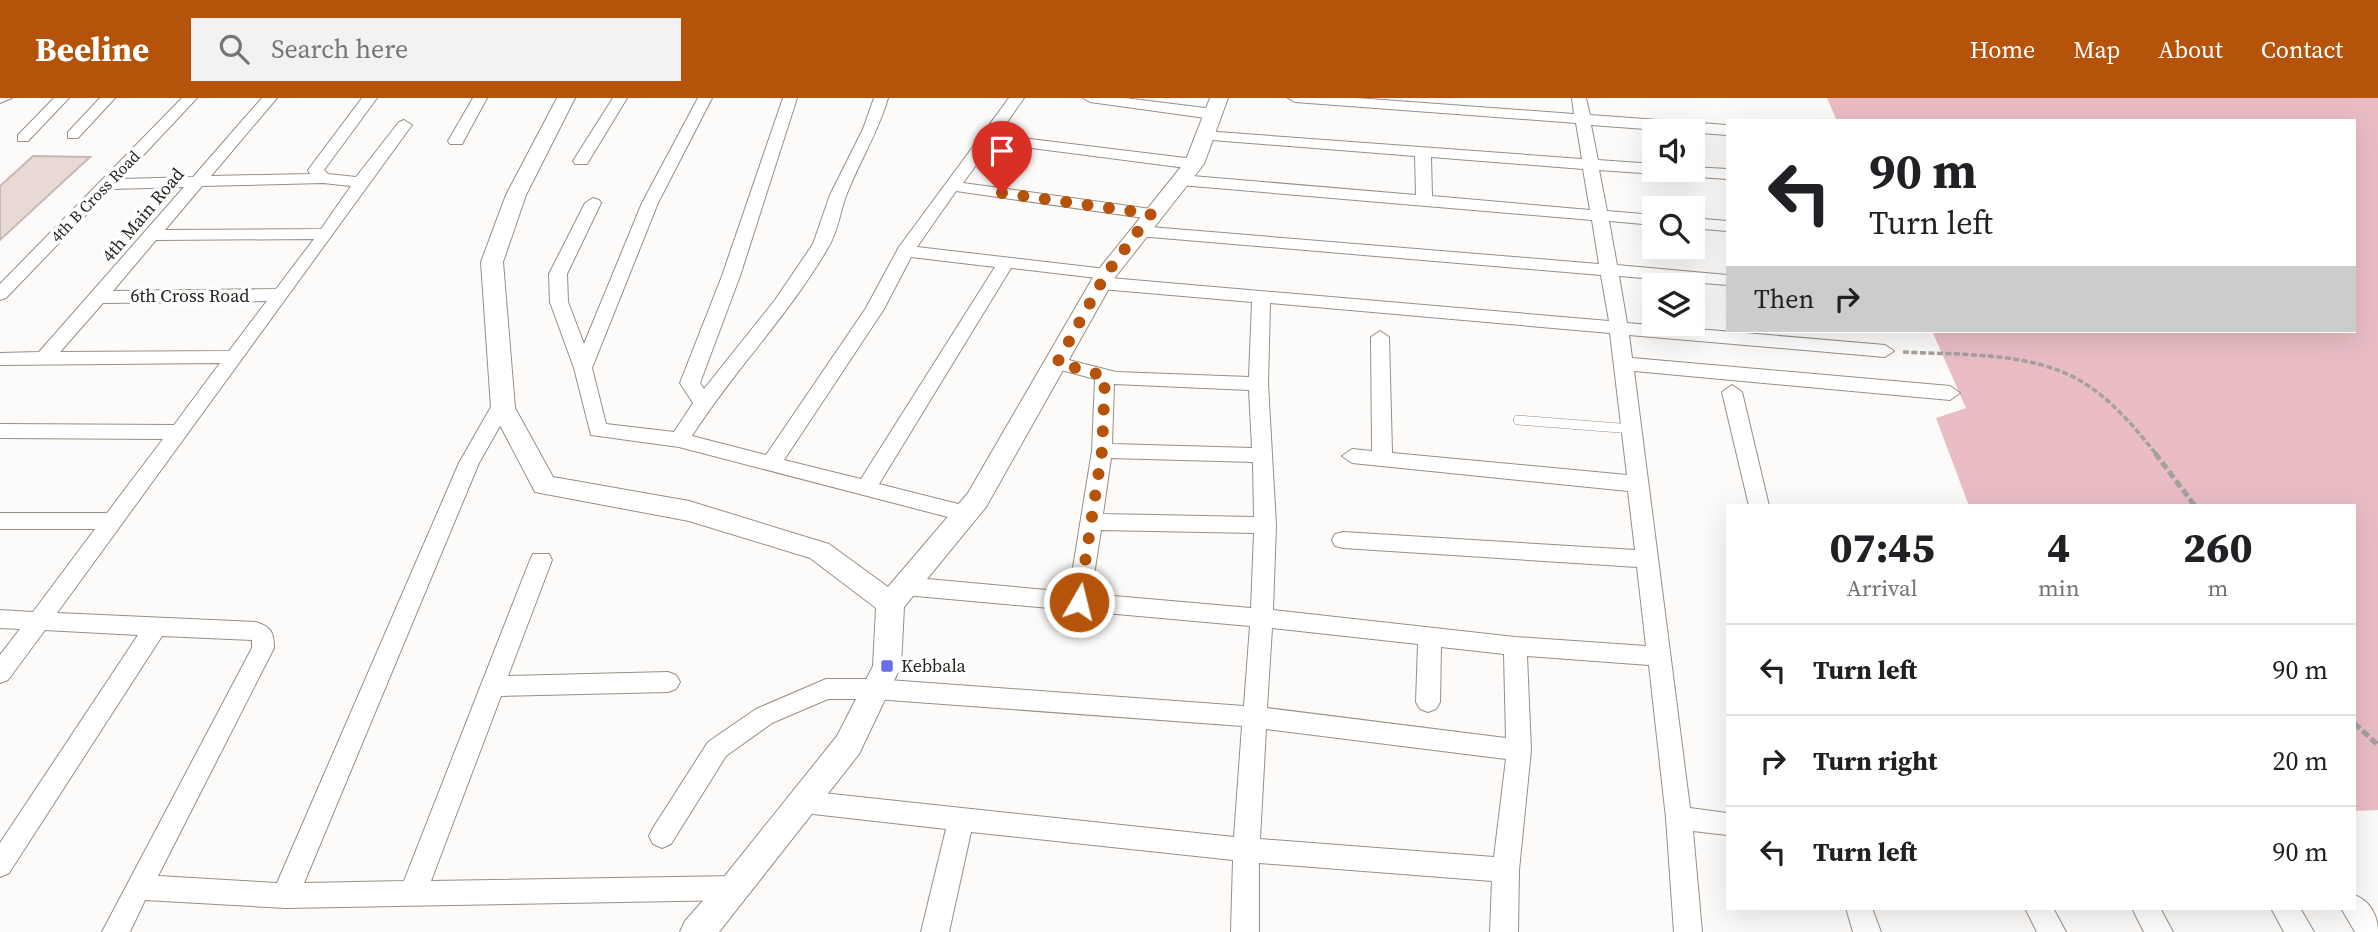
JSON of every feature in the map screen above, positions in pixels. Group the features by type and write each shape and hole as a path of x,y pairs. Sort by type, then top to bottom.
{"street":[{"path":"23,138 62,98"},
{"path":"73,135 108,98"},
{"name":"4th B Cross Road","path":"0,294 190,98"},
{"name":"4th Main Road","path":"45,358 270,98"},
{"path":"323,178 316,170 370,98"},
{"path":"456,141 480,98"},
{"path":"566,98 516,195 492,262 503,403 544,485 690,511 819,551 897,595 1079,602 1261,618 1515,646 1659,656"},
{"path":"582,161 620,98"},
{"path":"583,368 650,203 705,98"},
{"path":"704,403 690,383 730,276 790,98"},
{"path":"679,440 822,244 838,195 871,129 881,98"},
{"path":"771,463 875,309 905,251 1017,98"},
{"path":"697,932 736,888 848,745 887,666 897,595 977,500 1104,278 1145,222 1187,172 1216,106 1090,98"},
{"path":"1295,98 1726,130"},
{"path":"1579,98 1624,364 1679,818 1688,932"},
{"path":"0,673 116,521 404,125"},
{"path":"1204,136 1642,168"},
{"path":"987,138 1187,172 1423,201 1642,219"},
{"path":"1423,152 1423,201"},
{"path":"1705,173 1726,174"},
{"path":"108,184 323,178 360,182"},
{"path":"952,186 1145,222 1609,271 1726,280"},
{"path":"593,203 558,274 559,302 583,368 598,430 679,440 967,514"},
{"path":"1705,224 1726,226"},
{"path":"151,235 326,234"},
{"path":"905,251 1007,261 1104,278 1261,298 1885,351"},
{"path":"866,488 1007,261"},
{"name":"6th Cross Road","path":"99,297 281,295"},
{"path":"1245,932 1246,850 1265,525 1264,455 1258,384 1261,298"},
{"path":"1380,338 1382,457"},
{"path":"0,359 236,357"},
{"path":"1057,363 1105,376 1258,384"},
{"path":"1624,364 1950,393"},
{"path":"1079,602 1102,451 1105,376"},
{"path":"1732,392 1759,504"},
{"path":"285,897 470,463 503,403"},
{"path":"0,431 181,432"},
{"path":"1102,451 1264,455"},
{"path":"1352,456 1638,484"},
{"path":"0,521 116,521"},
{"path":"1091,522 1265,525"},
{"path":"1343,540 1647,559"},
{"path":"413,893 541,560"},
{"path":"0,619 256,631 265,640 116,932"},
{"path":"0,865 155,628"},
{"path":"1428,702 1430,636"},
{"path":"1504,932 1506,870 1519,750 1515,646"},
{"path":"493,686 668,682"},
{"path":"662,836 717,749 764,716 826,689 875,689 1255,717 1519,750"},
{"path":"804,802 1246,850 1506,870"},
{"path":"1679,818 1726,824"},
{"path":"934,932 961,819"},
{"path":"138,887 285,897 736,888"},
{"path":"1860,910 1867,932"},
{"path":"2039,910 2052,932"},
{"path":"2146,910 2159,932"},
{"path":"2285,910 2300,932"},
{"path":"2356,910 2371,932"}],"lane":[{"path":"1518,420 1632,429"}],"path":[{"path":"1885,351 1979,356 2034,365 2078,379 2108,400 2193,504"},
{"path":"2356,725 2378,744"}],"shaded area":[{"path":"1827,98 2378,98 2378,810 2356,811 2356,504 1968,504 1936,418 1966,408 1933,333 2356,333 2356,119 1836,119"}],"building":[{"path":"33,156 90,157 0,240 0,186"}],"place":[{"name":"Kebbala","path":"887,666"}],"route":[{"path":"1002,193 1151,214 1106,274 1057,363 1105,376 1102,451 1079,602"}]}
